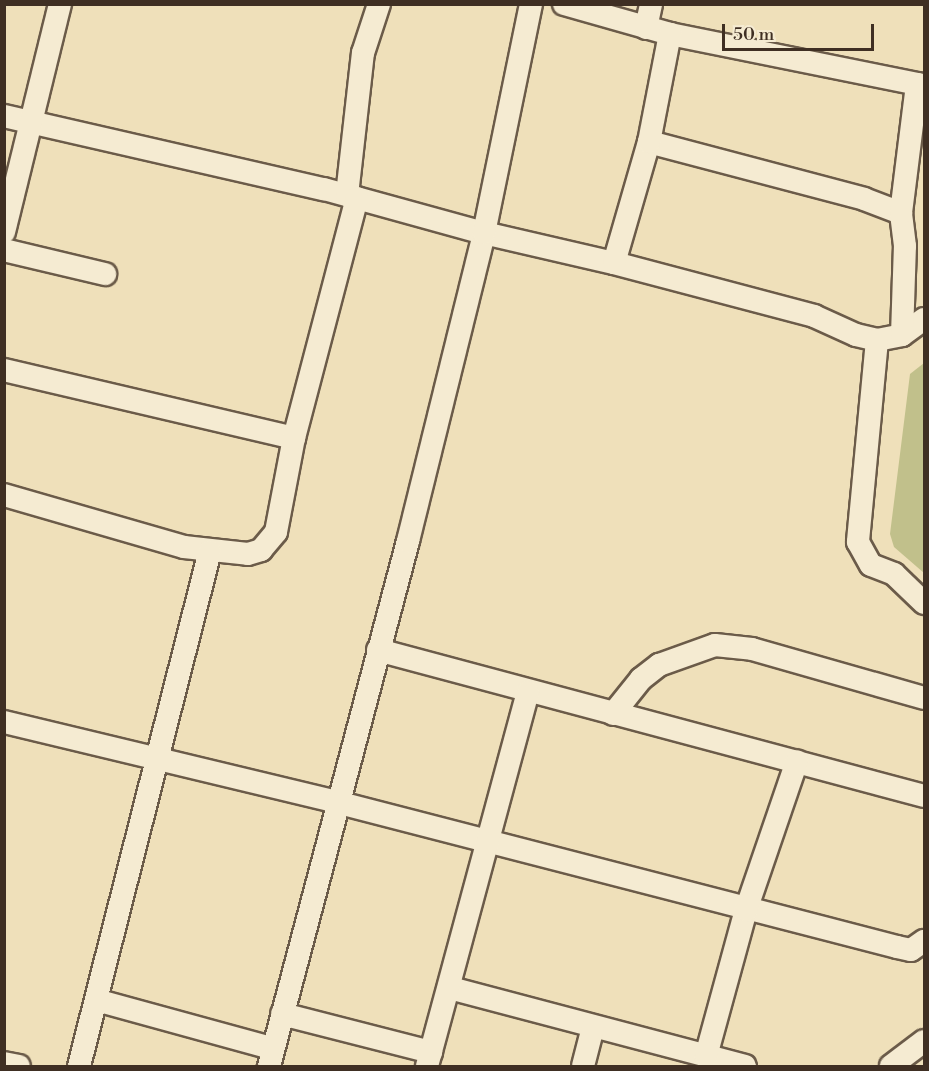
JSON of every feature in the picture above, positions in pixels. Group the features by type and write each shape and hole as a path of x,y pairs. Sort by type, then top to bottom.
{"street":[{"path":"4,232 34,123 60,4"},
{"path":"4,495 184,547 210,551 248,554 261,550 276,532 294,438 352,197 363,53 380,4"},
{"path":"96,1000 271,1058 484,233 531,4"},
{"path":"564,4 670,34 921,85 901,213 905,246 903,335"},
{"path":"646,28 651,4"},
{"path":"614,263 649,142 670,34"},
{"path":"4,116 352,197 484,233 614,263 814,316 842,332 877,340 903,335 924,318"},
{"path":"649,142 864,200 901,213"},
{"path":"4,250 105,274"},
{"path":"877,340 858,542 871,565 894,574 924,603"},
{"path":"4,370 294,438"},
{"path":"79,1066 161,758 210,551"},
{"path":"613,714 641,679 659,665 715,645 752,649 924,698"},
{"path":"378,650 528,692 924,796"},
{"path":"282,1014 429,1059 490,841 528,692"},
{"path":"5,727 161,758 897,947 911,950 924,941"},
{"path":"706,1056 746,910 797,761"},
{"path":"450,988 745,1066"},
{"path":"583,1066 593,1027"},
{"path":"891,1066 924,1041"},
{"path":"4,1063 19,1066"}],"shaded area":[{"path":"924,363 924,573 894,547 890,534 910,374"}]}
